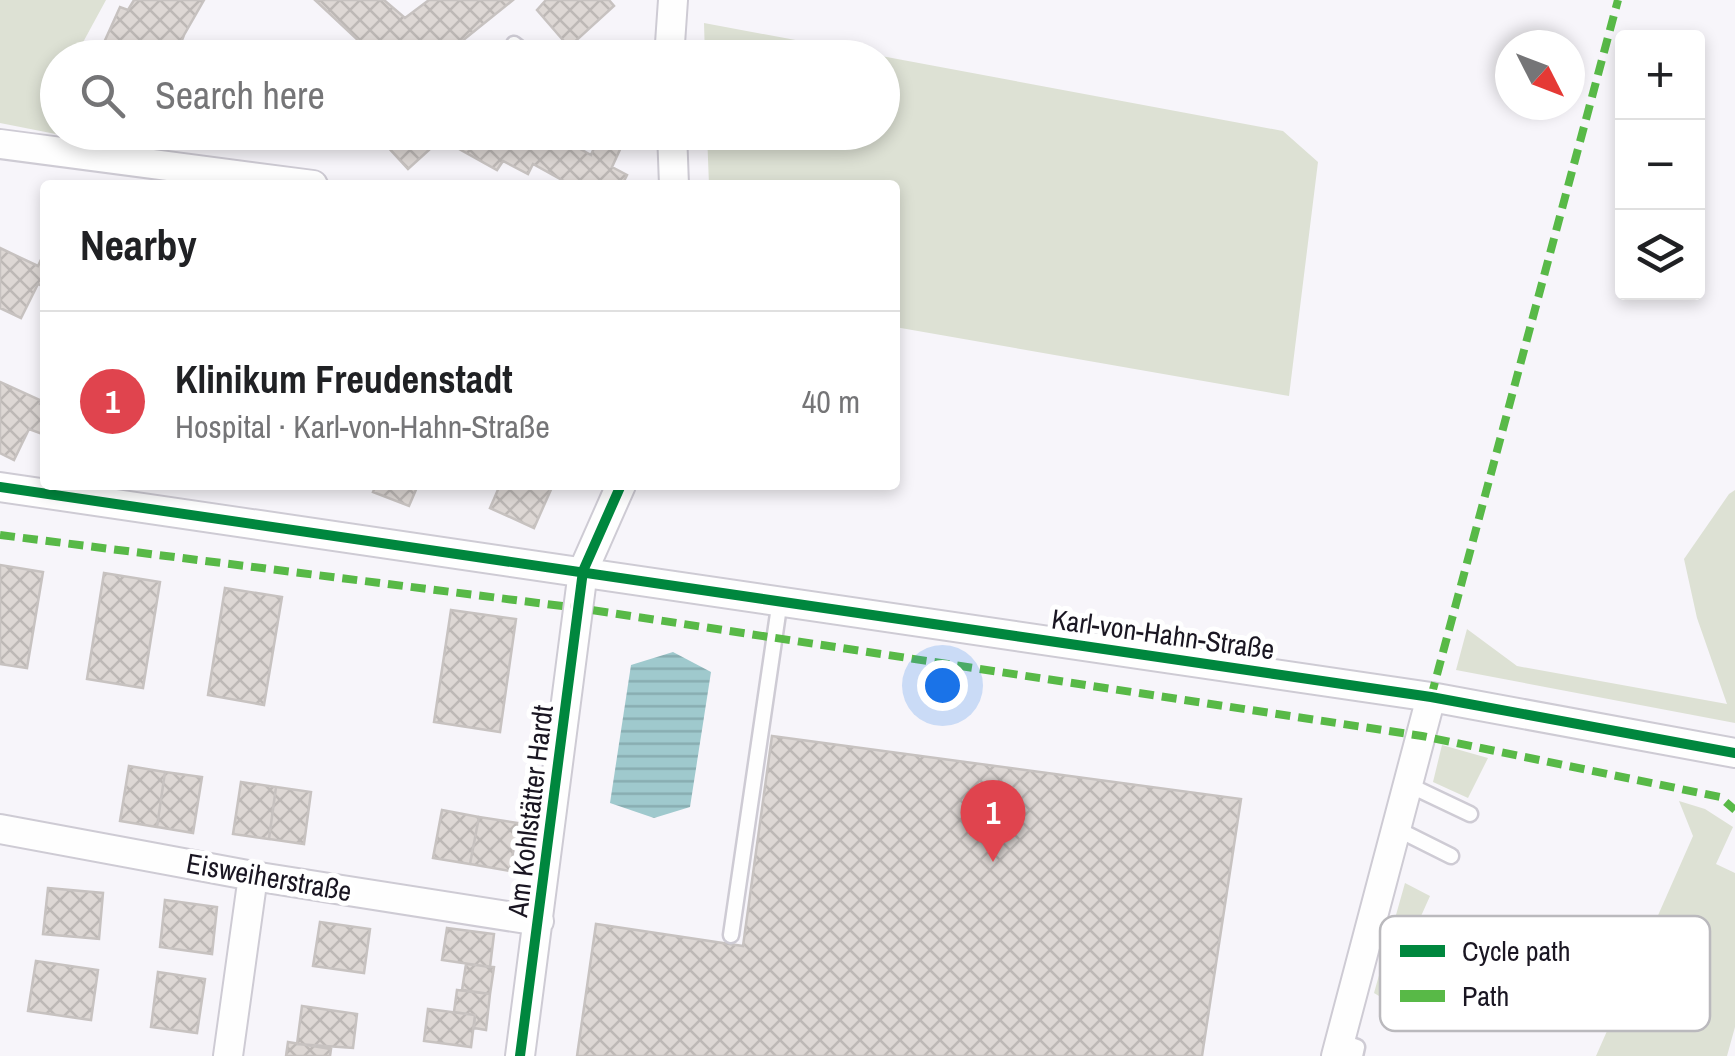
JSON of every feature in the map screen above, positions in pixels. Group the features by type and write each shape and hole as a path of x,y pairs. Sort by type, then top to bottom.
{"street":[{"path":"671,40 672,0"},
{"path":"0,144 40,149"},
{"path":"46,150 276,180"},
{"path":"673,150 674,180"},
{"name":"Karl-von-Hahn-Straße","path":"0,486 1431,697 1735,753"},
{"path":"583,571 618,490"},
{"name":"Am Kohlstätter Hardt","path":"520,1056 583,571"},
{"path":"1344,1051 1431,697"},
{"name":"Eisweiherstraße","path":"0,829 253,876 539,921"},
{"path":"228,1056 253,876"}],"lane":[{"path":"731,934 780,600"},
{"path":"1408,785 1470,814"},
{"path":"1397,829 1450,856"}],"shaded area":[{"path":"0,0 106,0 84,40 40,40 40,131 0,123"},
{"path":"704,23 795,40 704,40"},
{"path":"900,60 1283,131 1318,162 1289,396 900,328 900,180 709,180 708,150 900,150"},
{"path":"1735,490 1735,723 1456,670 1467,629 1517,666 1727,704 1697,618 1684,559"},
{"path":"1442,745 1488,758 1468,798 1433,782"},
{"path":"1679,801 1705,809 1733,827 1716,864 1735,873 1735,1027 1727,1056 1596,1056 1607,1031 1710,1031 1710,916 1658,916 1693,836"},
{"path":"1405,883 1430,896 1421,916 1396,916"},
{"path":"1380,972 1380,997 1374,993"}],"water":[{"path":"673,652 711,672 690,807 654,818 610,803 631,665"}],"building":[{"path":"134,0 204,0 182,40 105,40 120,7 128,10"},
{"path":"315,0 384,0 405,18 429,0 513,0 463,40 358,40"},
{"path":"546,0 609,0 614,6 577,40 563,40 537,10"},
{"path":"391,150 429,150 408,169"},
{"path":"461,150 582,150 591,155 593,150 620,150 612,167 627,175 624,180 562,180 533,164 528,174 503,161 497,170"},
{"path":"0,248 38,266 40,262 40,285 21,318 0,308"},
{"path":"0,382 40,400 40,433 29,429 14,460 0,453"},
{"path":"374,490 416,490 409,506"},
{"path":"498,490 551,490 534,528 490,508"},
{"path":"0,565 43,572 27,668 0,664"},
{"path":"104,573 160,582 143,688 87,679"},
{"path":"225,588 282,597 264,705 208,695"},
{"path":"451,610 516,619 500,732 434,722"},
{"path":"772,736 1241,799 1202,1056 577,1056 596,924 743,946"},
{"path":"129,766 165,772 157,827 120,821"},
{"path":"165,772 202,777 193,833 157,827"},
{"path":"241,782 276,787 269,839 233,834"},
{"path":"276,787 311,792 304,844 269,839"},
{"path":"442,810 479,817 470,864 433,858"},
{"path":"479,817 518,823 510,871 470,864"},
{"path":"48,888 103,893 99,939 43,934"},
{"path":"165,900 217,907 212,954 160,947"},
{"path":"320,922 370,929 364,973 313,966"},
{"path":"447,928 494,934 490,967 442,960"},
{"path":"36,961 98,970 91,1020 28,1011"},
{"path":"466,964 494,967 490,994 462,990"},
{"path":"158,972 205,979 197,1033 151,1027"},
{"path":"457,990 490,994 486,1030 474,1028 475,1015 454,1012"},
{"path":"302,1006 357,1014 353,1048 297,1044"},
{"path":"428,1009 475,1015 471,1047 424,1041"},
{"path":"288,1042 331,1049 330,1056 286,1056"}],"marked path":[{"path":"1431,697 1618,0"},
{"path":"0,535 578,608 1422,736 1720,797 1735,810"}],"cycle path":[{"path":"0,487 1431,697 1735,753"},
{"path":"520,1056 583,571 619,490"}],"place":[{"name":"Klinikum Freudenstadt","path":"993,862"}]}
